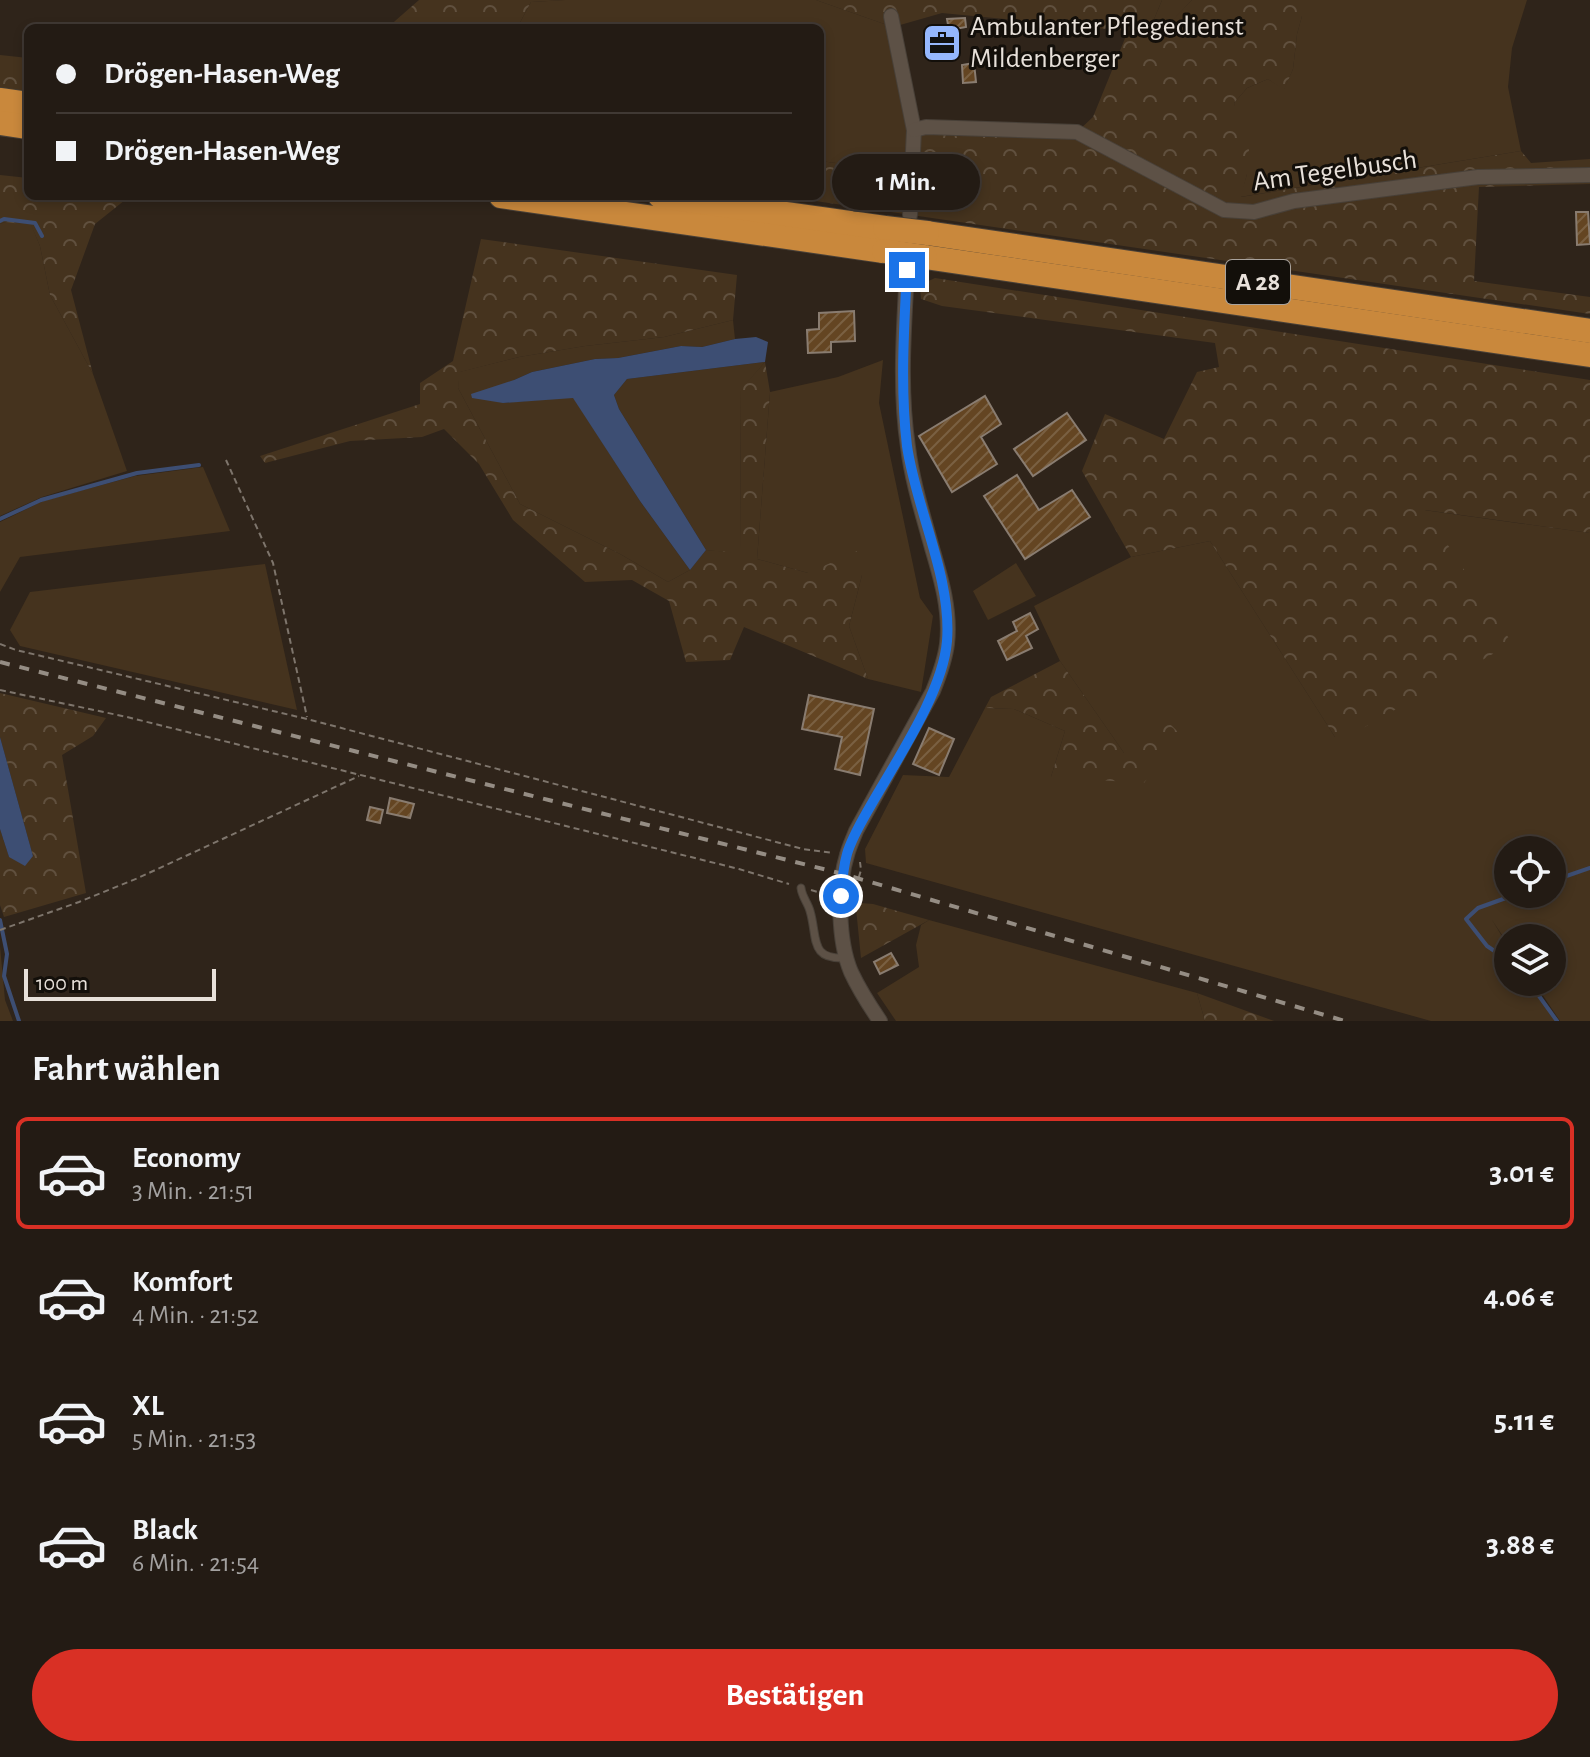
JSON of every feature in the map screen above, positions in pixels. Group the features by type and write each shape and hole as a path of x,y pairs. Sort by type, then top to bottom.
{"highway":[{"path":"0,100 24,103"},
{"path":"0,123 24,126"},
{"name":"A 28","path":"536,200 884,240"},
{"name":"A 28","path":"680,200 884,240 920,254 1590,355"},
{"name":"A 28","path":"920,254 1590,331"}],"street":[{"path":"891,16 914,130 910,215"},
{"name":"Am Tegelbusch","path":"914,130 926,127 1077,132 1224,210 1254,212 1294,201 1478,177 1590,175"},
{"path":"880,1021 852,966 842,932 841,896 847,854 856,831 926,707 947,642 941,579 908,448 902,371 920,254"}],"lane":[{"path":"801,888 810,908 818,949 823,955 852,966"}],"path":[{"path":"226,460 273,563 307,719"},
{"path":"0,644 307,719 803,849 847,854"},
{"path":"0,690 127,717 841,896"},
{"path":"0,930 138,878 360,775"}],"green space":[{"path":"419,0 565,0 531,2 519,24 392,24"},
{"path":"816,0 893,27 914,130 912,173 824,162 824,24 519,24 531,2"},
{"path":"816,0 1162,0 1149,31 1158,35 1192,0 1302,0 1293,69 1284,90 1268,79 1247,88 1234,103 1249,150 1241,197 1521,151 1531,163 1590,159 1590,184 1479,187 1474,281 1590,297 1590,314 808,200 824,200 824,162 912,173 914,130 1077,132 1093,117 1128,31 942,13 893,27"},
{"path":"1162,0 1192,0 1158,36 1149,31"},
{"path":"1302,0 1527,0 1512,48 1508,87 1521,151 1240,197 1247,174 1234,103 1247,88 1268,79 1284,89 1293,69"},
{"path":"0,55 24,58 24,91 0,87"},
{"path":"0,175 24,178 24,200 125,200 95,224 71,290 93,374 50,295 40,246 31,225 0,224"},
{"path":"0,224 31,224 40,246 50,295 93,374 127,471 42,497 0,516"},
{"path":"481,239 737,275 733,320 664,337 519,357 460,372 458,388 520,504 668,582 690,570 706,550 740,553 741,389 765,362 770,392 757,559 808,573 864,548 862,575 849,626 868,679 744,627 730,660 686,662 669,601 632,580 585,582 513,520 479,464 444,429 422,437 350,441 265,463 260,456 420,404 420,383 453,361"},
{"path":"935,278 1590,380 1590,533 1425,510 1512,643 1363,728 1335,737 1210,541 1131,557 1082,471 1105,414 1164,439 1197,372 1219,367 1215,343 942,306 921,299 920,285"},
{"path":"733,320 735,339 702,347 681,346 618,358 595,359 532,372 514,380 503,403 573,397 640,501 690,570 668,582 520,504 458,388 459,372 519,357 664,337"},
{"path":"883,360 879,403 920,598 933,616 921,692 868,679 849,626 862,575 808,573 757,559 770,392 838,377"},
{"path":"765,362 741,390 740,554 706,550 619,409 614,395 627,379"},
{"path":"203,467 230,531 20,557 0,592 0,522 43,501 135,476"},
{"path":"1424,510 1590,533 1590,1021 1560,1021 1543,996 1566,996 1566,924 1495,924 1492,920 1494,996 1541,996 1558,1021 1431,1021 866,863 865,849 903,775 949,777 985,708 1014,709 1065,731 1051,777 1124,753 1060,661 1034,606 1131,557 1210,541 1335,737"},
{"path":"1016,563 1036,596 988,620 973,591"},
{"path":"265,564 297,710 20,646 10,630 30,592"},
{"path":"1060,661 1124,753 1162,716 1180,734 1144,783 1051,777 1065,731 1014,709 985,708 991,697"},
{"path":"0,693 106,718 93,736 62,755 86,893 4,917 0,905 0,829 9,857 33,856 0,737"},
{"path":"860,903 929,920 861,958 856,908"},
{"path":"929,920 1197,993 1205,1021 896,1021 877,993 919,967 916,945 921,925"},
{"path":"0,946 5,1000 13,1021 0,1021"},
{"path":"1197,993 1274,1021 1205,1021"}],"water":[{"path":"756,337 768,342 765,362 627,379 614,395 619,409 706,550 690,570 640,501 573,398 503,403 472,398 471,394 532,372 595,359 618,358 681,346 702,347"},
{"path":"0,737 33,856 25,866 9,857 0,829"}],"building":[{"path":"965,18 966,27 949,30 947,19"},
{"name":"Ambulanter Pflegedienst Mildenberger","path":"954,31 958,51 929,56 925,36"},
{"path":"974,63 976,82 963,83 962,65"},
{"path":"1576,212 1588,212 1590,244 1577,245"},
{"path":"854,311 855,341 831,342 831,352 808,353 807,330 819,329 819,313"},
{"path":"985,396 1001,424 981,437 997,464 952,492 919,436"},
{"path":"1067,413 1086,440 1033,476 1014,449"},
{"path":"1017,475 1039,510 1072,490 1090,517 1025,559 984,496"},
{"path":"1030,613 1038,629 1026,636 1032,648 1007,660 998,641 1017,631 1013,622"},
{"path":"809,695 874,709 860,775 835,769 842,737 802,729"},
{"path":"929,728 954,739 939,775 913,764"},
{"path":"390,798 414,804 410,818 387,813"},
{"path":"370,807 383,810 380,823 367,820"},
{"path":"891,953 898,965 880,974 874,962"}],"waterway":[{"path":"0,221 35,223 42,236"},
{"path":"0,519 41,500 137,473 199,465"},
{"path":"1566,876 1590,868"},
{"path":"1494,902 1478,908 1466,919 1494,951"},
{"path":"0,920 7,954 4,976 19,1021"},
{"path":"1539,996 1557,1021"}],"railway":[{"path":"0,662 843,874 1345,1021"}],"place":[{"name":"Ambulanter Pflegedienst Mildenberger","path":"942,43"}],"route":[{"path":"841,896 847,854 856,831 926,707 947,642 941,579 908,448 902,371 907,270"}]}
